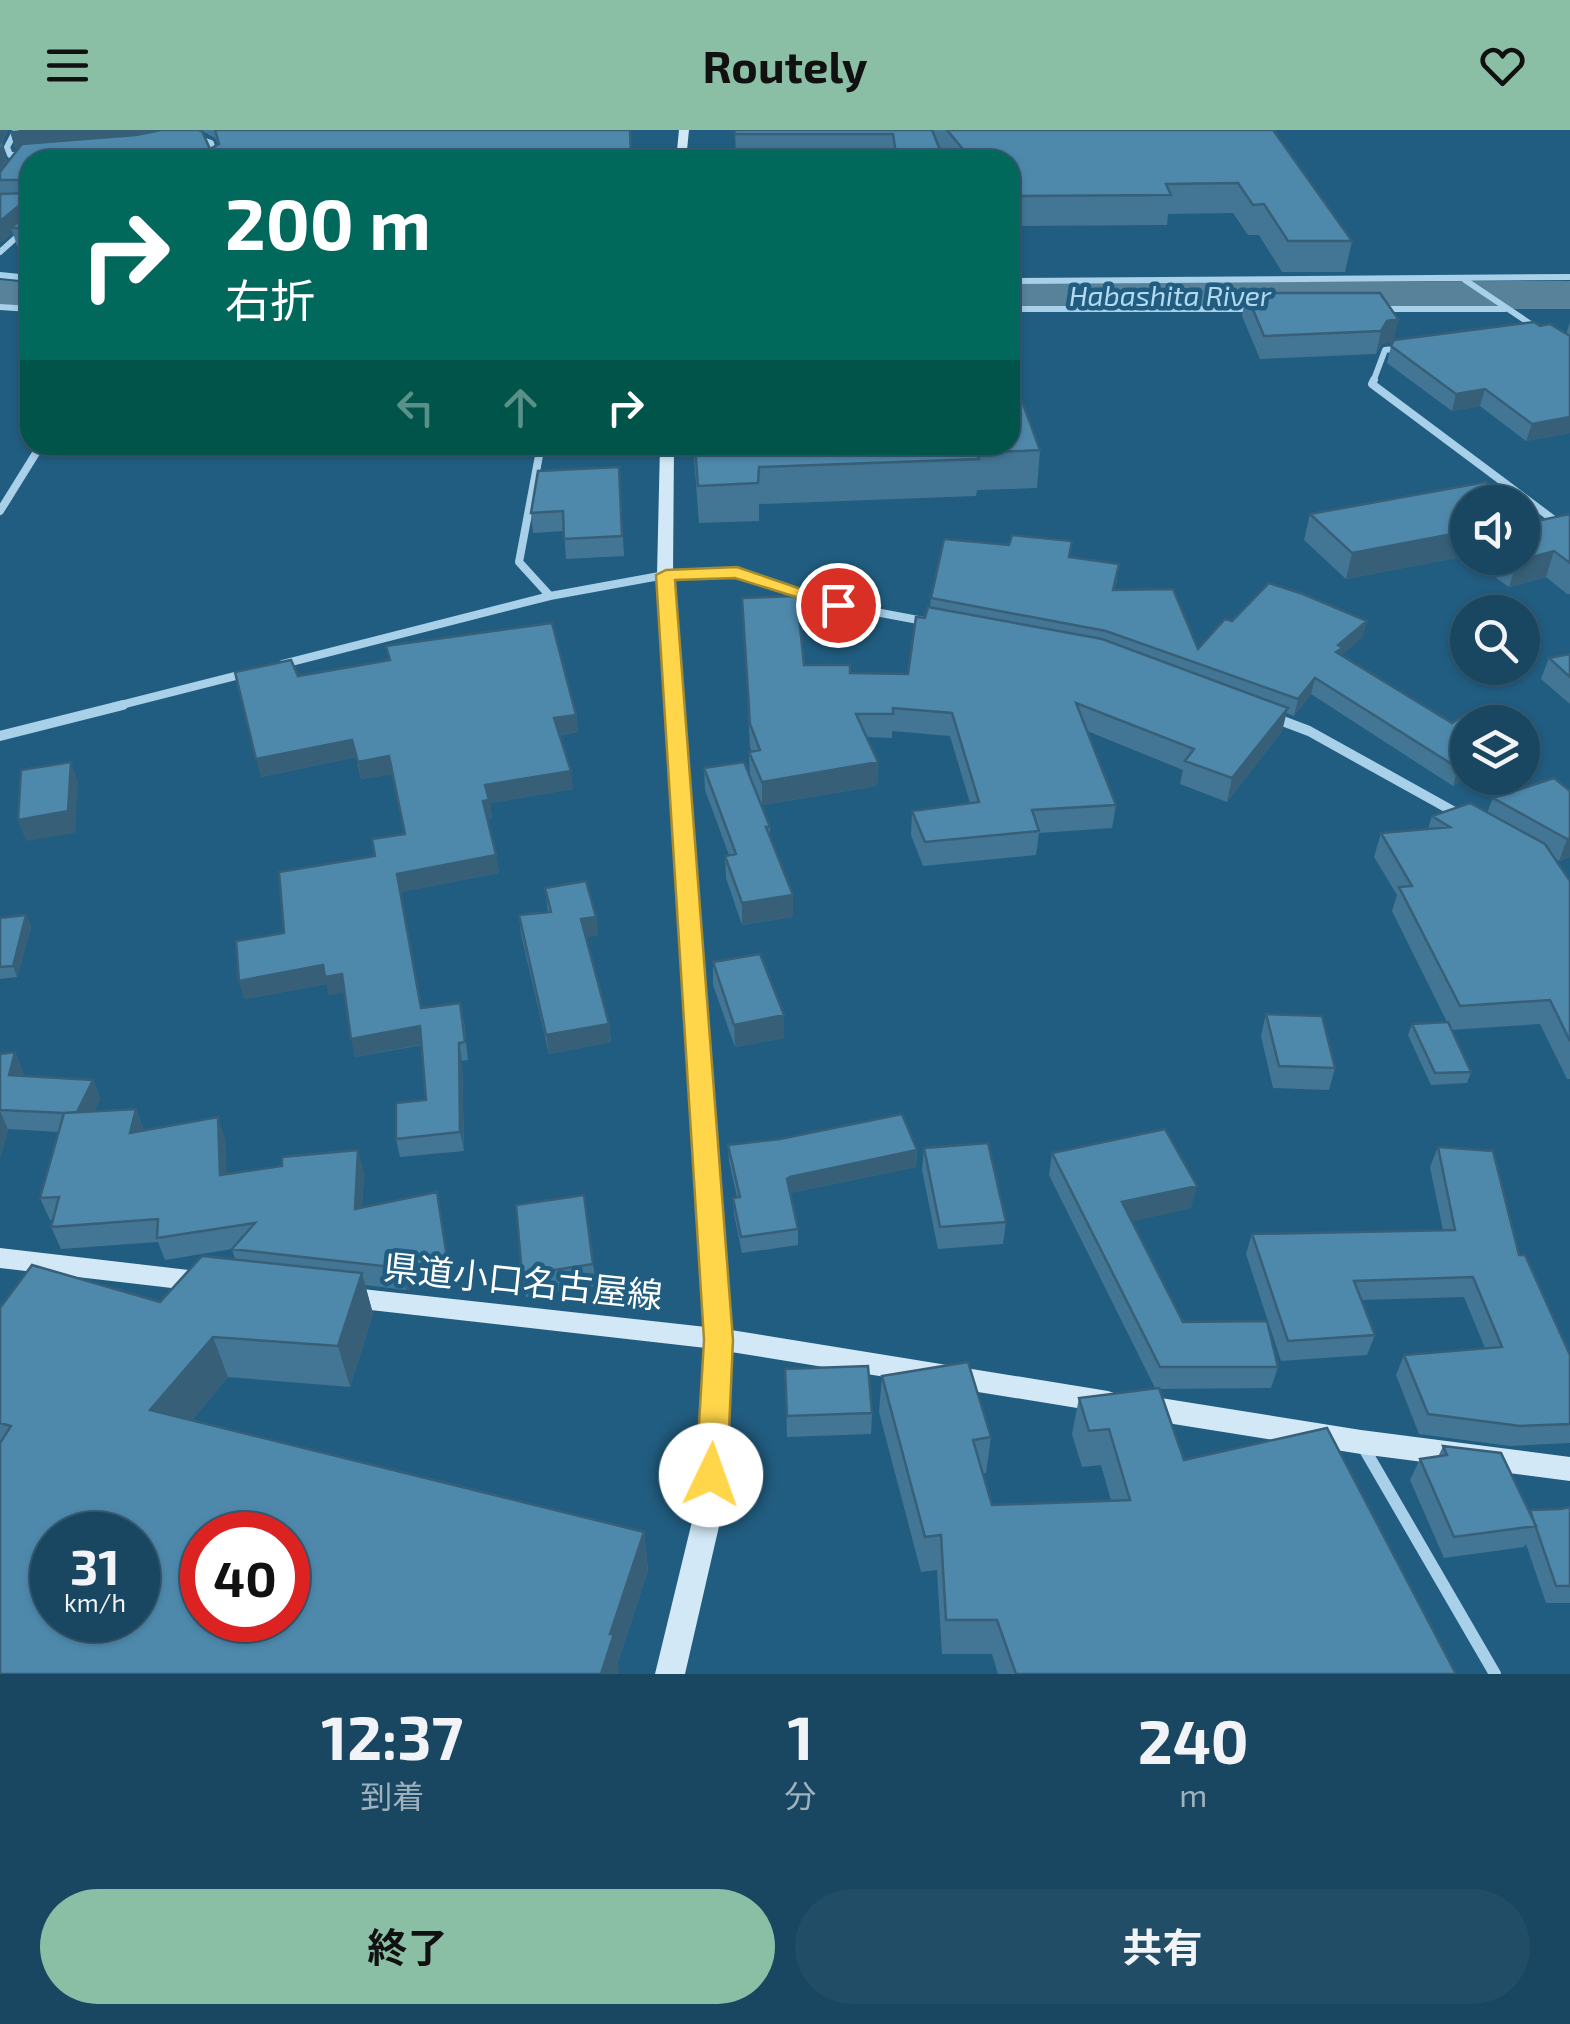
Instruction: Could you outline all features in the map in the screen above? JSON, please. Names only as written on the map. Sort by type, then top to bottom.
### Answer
[{"type":"street","points":[[16,130],[7,146],[10,156],[20,156]]},
{"type":"street","points":[[173,138],[189,132],[211,143],[213,150]]},
{"type":"street","points":[[14,168],[20,159]]},
{"type":"street","points":[[0,252],[20,234]]},
{"type":"street","points":[[1020,281],[1467,282],[1570,277]]},
{"type":"street","points":[[1467,282],[1540,330],[1520,332]]},
{"type":"street","points":[[1366,309],[1501,306]]},
{"type":"street","points":[[1020,309],[1267,309]]},
{"type":"street","points":[[1404,348],[1385,350],[1372,384],[1570,532]]},
{"type":"street","points":[[0,511],[35,455]]},
{"type":"street","points":[[540,455],[519,562],[550,596]]},
{"type":"street","points":[[667,455],[666,575],[719,1340],[710,1508],[670,1674]]},
{"type":"street","points":[[0,736],[550,596],[666,575],[737,572],[838,605],[932,622]]},
{"type":"street","points":[[1257,712],[1309,731],[1466,818]]},
{"type":"street","points":[[0,1258],[233,1285]]},
{"type":"street","name":"県道小口名古屋線","points":[[311,1294],[719,1340],[1361,1442],[1570,1469]]},
{"type":"street","points":[[1361,1442],[1495,1674]]},
{"type":"building","points":[[198,130],[210,149],[219,144],[215,130],[630,130],[631,150],[20,150],[20,180],[0,180],[0,172],[22,144]]},
{"type":"building","points":[[735,130],[932,130],[940,150],[895,150],[893,134],[735,134]]},
{"type":"building","points":[[947,130],[1273,130],[1352,241],[1288,241],[1264,204],[1253,205],[1238,183],[1166,184],[1171,195],[1020,196],[1020,150],[964,150]]},
{"type":"building","points":[[20,193],[20,205],[0,221],[0,194]]},
{"type":"building","points":[[1246,293],[1380,293],[1398,319],[1387,321],[1381,331],[1264,336]]},
{"type":"building","points":[[1534,322],[1540,326],[1550,324],[1570,336],[1570,417],[1532,424],[1485,389],[1456,394],[1391,346],[1394,340]]},
{"type":"building","points":[[1020,396],[1040,450],[1020,451]]},
{"type":"building","points":[[696,455],[978,455],[979,459],[759,467],[758,483],[698,486]]},
{"type":"building","points":[[619,467],[622,536],[564,539],[563,511],[531,513],[538,471]]},
{"type":"building","points":[[1450,489],[1450,534],[1352,553],[1310,514]]},
{"type":"building","points":[[1570,514],[1570,563],[1554,551],[1540,555],[1540,520]]},
{"type":"building","points":[[1012,535],[1072,541],[1069,557],[1119,564],[1113,590],[1173,589],[1198,649],[1225,619],[1232,621],[1269,583],[1367,621],[1338,645],[1343,648],[1336,652],[1450,722],[1450,763],[1315,678],[1298,699],[1106,631],[931,598],[944,539],[1009,545]]},
{"type":"building","points":[[797,596],[804,665],[850,665],[850,673],[908,674],[916,617],[925,618],[928,607],[1102,639],[1288,708],[1232,778],[1185,761],[1194,749],[1076,703],[1116,805],[1032,810],[1039,831],[925,842],[912,811],[979,802],[952,713],[893,708],[893,714],[856,714],[878,762],[762,782],[749,752],[760,750],[750,724],[742,598]]},
{"type":"building","points":[[552,623],[576,715],[554,718],[571,771],[485,785],[489,800],[483,801],[496,855],[397,874],[421,1008],[460,1003],[465,1042],[459,1043],[460,1132],[396,1139],[396,1103],[426,1100],[420,1026],[351,1039],[342,974],[325,977],[323,965],[239,981],[236,941],[284,933],[279,872],[375,856],[372,839],[405,834],[389,756],[358,762],[352,740],[256,759],[235,672],[291,660],[298,676],[390,660],[386,646]]},
{"type":"building","points":[[1570,654],[1570,677],[1549,658]]},
{"type":"building","points":[[71,762],[68,811],[18,820],[21,770]]},
{"type":"building","points":[[744,762],[793,895],[742,903],[725,856],[736,854],[704,768]]},
{"type":"building","points":[[1554,778],[1570,791],[1570,838],[1493,798],[1540,795],[1540,783]]},
{"type":"building","points":[[1470,803],[1545,844],[1570,881],[1570,1041],[1550,1000],[1460,1006],[1399,887],[1412,886],[1381,833],[1450,827],[1432,816]]},
{"type":"building","points":[[586,881],[596,917],[581,919],[609,1024],[546,1035],[519,915],[551,912],[545,888]]},
{"type":"building","points":[[26,915],[13,966],[0,967],[0,918]]},
{"type":"building","points":[[760,954],[784,1015],[734,1025],[713,962]]},
{"type":"building","points":[[1266,1014],[1322,1016],[1335,1068],[1279,1066]]},
{"type":"building","points":[[1448,1022],[1471,1072],[1435,1073],[1412,1024]]},
{"type":"building","points":[[15,1052],[9,1075],[93,1080],[77,1112],[0,1110],[0,1054]]},
{"type":"building","points":[[136,1109],[130,1133],[218,1117],[220,1175],[282,1166],[282,1157],[358,1150],[355,1209],[437,1192],[447,1258],[400,1268],[232,1249],[255,1223],[157,1238],[158,1219],[51,1227],[59,1197],[40,1198],[64,1113]]},
{"type":"building","points":[[902,1114],[917,1150],[790,1177],[787,1179],[798,1229],[741,1237],[733,1198],[740,1197],[728,1145],[780,1139]]},
{"type":"building","points":[[1165,1129],[1197,1186],[1122,1202],[1183,1322],[1267,1321],[1278,1367],[1160,1367],[1052,1153]]},
{"type":"building","points":[[988,1143],[1006,1222],[940,1227],[924,1148]]},
{"type":"building","points":[[1438,1147],[1493,1151],[1519,1255],[1525,1255],[1570,1355],[1570,1424],[1520,1426],[1428,1414],[1404,1355],[1502,1347],[1473,1277],[1354,1281],[1375,1335],[1288,1341],[1252,1234],[1455,1230]]},
{"type":"building","points":[[584,1195],[593,1264],[522,1275],[516,1205]]},
{"type":"building","points":[[202,1256],[362,1273],[338,1346],[213,1337],[150,1410],[644,1532],[601,1674],[0,1674],[0,1443],[11,1426],[0,1423],[0,1308],[32,1265],[160,1302]]},
{"type":"building","points":[[968,1362],[991,1437],[973,1440],[992,1505],[1130,1500],[1109,1429],[1089,1431],[1079,1398],[1159,1388],[1184,1460],[1327,1428],[1456,1674],[1016,1674],[997,1620],[946,1620],[941,1535],[925,1537],[882,1376]]},
{"type":"building","points":[[868,1366],[872,1413],[787,1416],[785,1369]]},
{"type":"building","points":[[1443,1446],[1501,1453],[1536,1526],[1454,1537],[1420,1459],[1447,1455]]},
{"type":"building","points":[[1570,1507],[1570,1586],[1556,1586],[1530,1510]]},
{"type":"waterway","name":"Habashita River","points":[[0,294],[20,296]]},
{"type":"waterway","name":"Habashita River","points":[[1020,296],[1570,295]]},
{"type":"route","points":[[711,1475],[719,1340],[666,575],[737,572],[838,605]]}]
